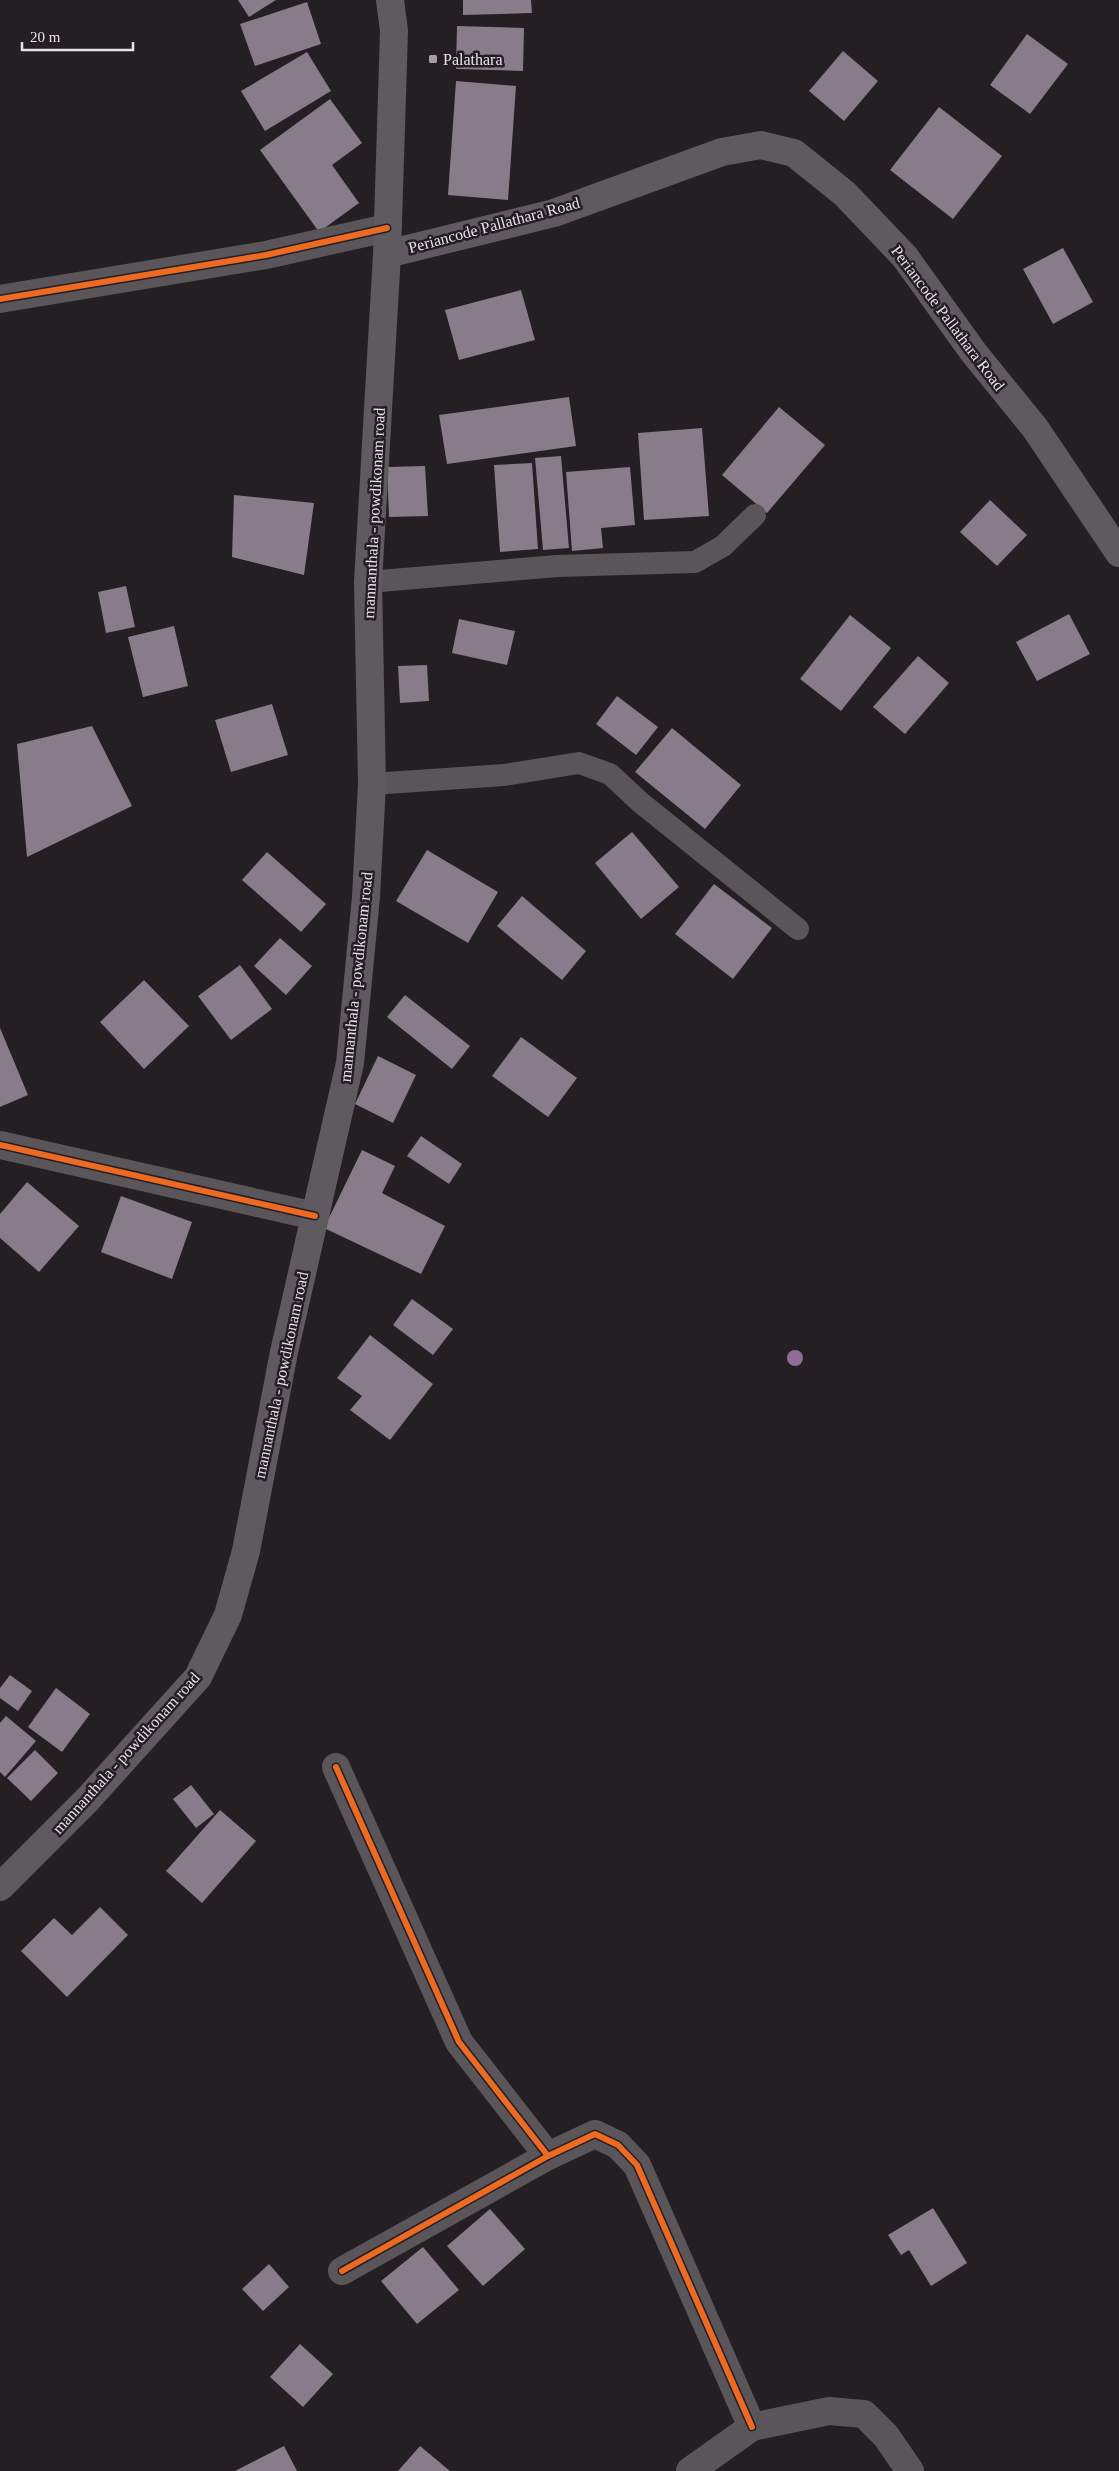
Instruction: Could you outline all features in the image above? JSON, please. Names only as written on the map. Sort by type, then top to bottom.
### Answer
[{"type":"main road","name":"mannanthala - powdikonam road","points":[[0,1887],[88,1799],[198,1677],[228,1615],[246,1551],[284,1352],[350,1064],[366,897],[372,784],[368,582],[387,241],[394,30],[390,0]]},
{"type":"main road","name":"Periancode Pallathara Road","points":[[387,241],[554,213],[722,152],[761,145],[794,153],[845,194],[905,257],[974,353],[1035,428],[1119,553]]},
{"type":"street","points":[[0,299],[266,254],[387,241]]},
{"type":"street","points":[[0,1145],[315,1216]]},
{"type":"street","points":[[336,1767],[459,2042],[548,2156]]},
{"type":"street","points":[[342,2271],[548,2156],[595,2134],[618,2145],[637,2165],[752,2427]]},
{"type":"street","points":[[690,2471],[752,2427],[829,2411],[864,2414],[886,2436],[910,2471]]},
{"type":"lane","points":[[368,582],[557,566],[696,562],[723,546],[755,515]]},
{"type":"lane","points":[[372,784],[504,775],[579,763],[610,774],[640,802],[798,929]]},
{"type":"building","points":[[238,0],[276,0],[249,17]]},
{"type":"building","points":[[463,0],[531,0],[532,13],[463,15]]},
{"type":"building","points":[[307,2],[321,44],[255,66],[240,24]]},
{"type":"building","points":[[457,26],[524,28],[523,71],[456,69]]},
{"type":"building","points":[[1027,34],[1068,64],[1030,114],[990,85]]},
{"type":"building","points":[[843,51],[878,81],[844,121],[809,91]]},
{"type":"building","points":[[307,52],[331,91],[265,131],[241,91]]},
{"type":"building","points":[[456,81],[516,86],[508,200],[448,195]]},
{"type":"building","points":[[330,99],[362,143],[332,165],[359,203],[319,232],[260,150]]},
{"type":"building","points":[[939,107],[1002,156],[953,219],[890,170]]},
{"type":"building","points":[[1063,248],[1093,302],[1053,324],[1023,269]]},
{"type":"building","points":[[521,290],[535,340],[459,360],[445,310]]},
{"type":"building","points":[[569,397],[576,446],[447,464],[439,415]]},
{"type":"building","points":[[779,407],[825,445],[767,513],[722,475]]},
{"type":"building","points":[[702,428],[709,516],[644,520],[638,433]]},
{"type":"building","points":[[561,456],[569,548],[543,550],[535,458]]},
{"type":"building","points":[[532,463],[538,549],[500,552],[494,465]]},
{"type":"building","points":[[425,466],[428,516],[389,517],[387,467]]},
{"type":"building","points":[[630,467],[635,525],[601,528],[603,548],[572,551],[566,472]]},
{"type":"building","points":[[234,495],[314,503],[304,575],[232,557]]},
{"type":"building","points":[[990,500],[1027,535],[997,566],[960,532]]},
{"type":"building","points":[[126,586],[135,627],[106,633],[98,592]]},
{"type":"building","points":[[1069,614],[1090,654],[1037,681],[1016,642]]},
{"type":"building","points":[[850,615],[891,648],[841,711],[800,679]]},
{"type":"building","points":[[459,619],[515,631],[507,665],[452,653]]},
{"type":"building","points":[[174,626],[188,686],[143,697],[128,637]]},
{"type":"building","points":[[918,656],[949,683],[905,734],[873,707]]},
{"type":"building","points":[[427,665],[429,701],[400,703],[398,666]]},
{"type":"building","points":[[617,696],[658,727],[636,755],[596,724]]},
{"type":"building","points":[[272,704],[288,755],[231,772],[215,720]]},
{"type":"building","points":[[92,726],[132,806],[27,857],[17,744]]},
{"type":"building","points":[[672,728],[741,785],[705,829],[635,772]]},
{"type":"building","points":[[632,832],[679,887],[641,919],[595,863]]},
{"type":"building","points":[[427,850],[498,892],[468,943],[396,901]]},
{"type":"building","points":[[267,852],[326,904],[301,932],[242,880]]},
{"type":"building","points":[[714,884],[772,928],[733,979],[675,934]]},
{"type":"building","points":[[522,896],[586,951],[562,980],[497,926]]},
{"type":"building","points":[[280,938],[312,966],[286,995],[254,966]]},
{"type":"building","points":[[240,965],[272,1009],[231,1040],[198,996]]},
{"type":"building","points":[[144,980],[189,1026],[144,1069],[100,1022]]},
{"type":"building","points":[[405,995],[470,1046],[452,1069],[387,1017]]},
{"type":"building","points":[[0,1028],[28,1095],[0,1107]]},
{"type":"building","points":[[521,1037],[577,1078],[548,1117],[492,1076]]},
{"type":"building","points":[[378,1056],[416,1075],[393,1123],[355,1104]]},
{"type":"building","points":[[421,1136],[462,1164],[449,1184],[407,1156]]},
{"type":"building","points":[[362,1150],[395,1166],[382,1193],[445,1226],[421,1274],[324,1228]]},
{"type":"building","points":[[27,1182],[79,1226],[39,1272],[0,1238],[0,1214]]},
{"type":"building","points":[[121,1196],[192,1222],[172,1279],[101,1252]]},
{"type":"building","points":[[412,1299],[453,1329],[433,1355],[393,1325]]},
{"type":"building","points":[[370,1335],[433,1384],[390,1440],[350,1410],[362,1396],[337,1378]]},
{"type":"building","points":[[10,1675],[32,1691],[18,1711],[0,1698],[0,1688]]},
{"type":"building","points":[[56,1688],[90,1714],[62,1752],[28,1727]]},
{"type":"building","points":[[6,1716],[36,1741],[5,1777],[0,1772],[0,1723]]},
{"type":"building","points":[[35,1750],[58,1773],[31,1801],[7,1778]]},
{"type":"building","points":[[191,1785],[214,1814],[196,1828],[173,1799]]},
{"type":"building","points":[[220,1810],[256,1841],[202,1903],[166,1871]]},
{"type":"building","points":[[100,1907],[128,1935],[67,1997],[21,1951],[54,1918],[72,1935]]},
{"type":"building","points":[[933,2208],[967,2263],[931,2286],[909,2250],[901,2255],[888,2235]]},
{"type":"building","points":[[490,2209],[525,2249],[483,2286],[447,2246]]},
{"type":"building","points":[[423,2247],[459,2290],[417,2324],[381,2281]]},
{"type":"building","points":[[269,2264],[289,2287],[263,2311],[242,2289]]},
{"type":"building","points":[[300,2344],[333,2374],[303,2407],[270,2377]]},
{"type":"building","points":[[284,2446],[297,2471],[235,2471]]},
{"type":"building","points":[[420,2446],[450,2471],[398,2471]]},
{"type":"cycle path","points":[[0,299],[266,255],[387,228]]},
{"type":"cycle path","points":[[0,1145],[315,1216]]},
{"type":"cycle path","points":[[336,1767],[459,2042],[548,2156]]},
{"type":"cycle path","points":[[342,2271],[548,2156],[595,2134],[618,2145],[637,2165],[752,2427]]},
{"type":"place","name":"Palathara","points":[[433,59]]}]
